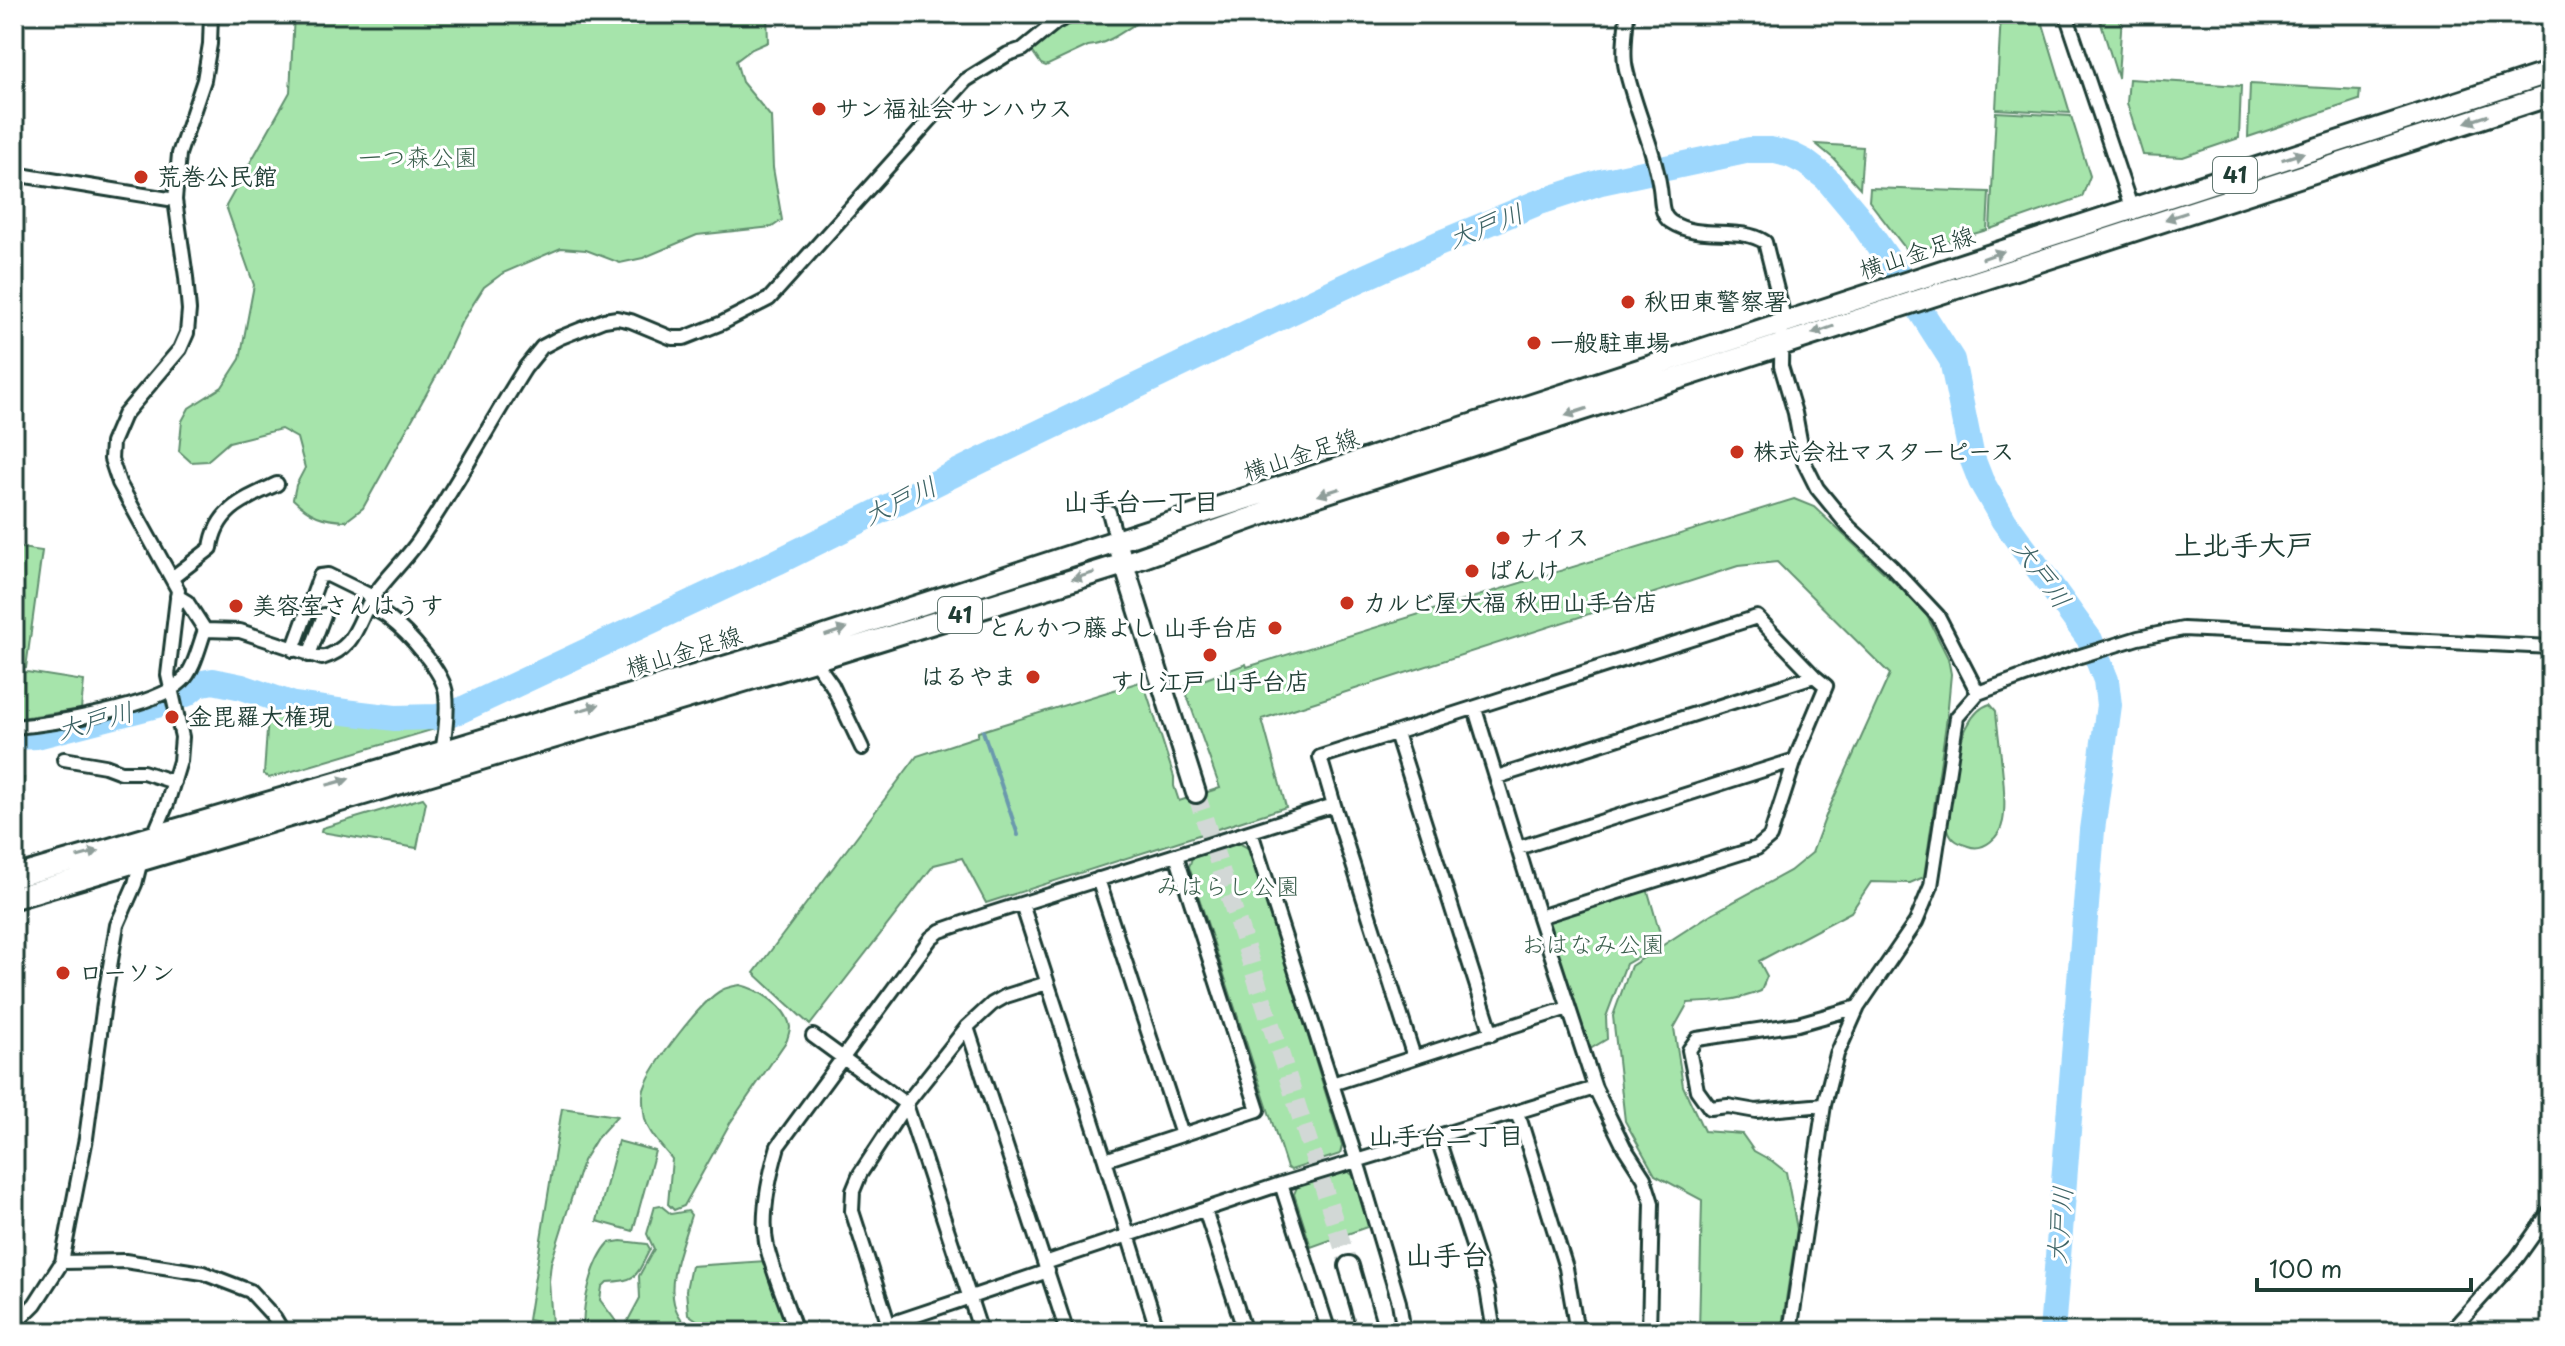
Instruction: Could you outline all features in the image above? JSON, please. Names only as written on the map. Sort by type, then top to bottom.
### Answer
[{"type":"main road","name":"横山金足線","points":[[14,877],[154,836],[814,660],[1124,564],[1781,335],[2135,218],[2551,72]]},
{"type":"main road","name":"横山金足線","points":[[2135,218],[2551,95]]},
{"type":"main road","name":"横山金足線","points":[[14,898],[1117,542],[1781,335]]},
{"type":"street","points":[[14,1325],[35,1304],[62,1262],[86,1138],[117,925],[135,884],[141,859],[154,836],[180,761],[182,737],[168,675],[178,590],[128,501],[111,459],[112,443],[124,415],[180,349],[187,333],[189,310],[175,200],[179,154],[204,80],[211,14]]},
{"type":"street","points":[[205,630],[240,631],[309,655],[322,658],[332,655],[346,644],[361,625],[370,601],[417,544],[525,368],[542,347],[580,328],[617,318],[672,338],[684,338],[769,299],[966,80],[1008,54],[1023,49],[1056,22],[1073,14]]},
{"type":"street","points":[[1627,14],[1625,67],[1660,185],[1667,220],[1690,232],[1756,236],[1765,242],[1782,310],[1781,366],[1795,413],[1804,462],[1817,488],[1849,527],[1938,616],[1978,693]]},
{"type":"street","points":[[2066,14],[2135,218]]},
{"type":"street","points":[[14,174],[175,200]]},
{"type":"street","points":[[172,578],[211,548],[213,530],[220,520],[245,499],[277,484]]},
{"type":"street","points":[[1109,512],[1196,793]]},
{"type":"street","points":[[293,650],[320,576],[328,575],[370,601],[404,632],[437,671],[446,691],[445,733],[440,762]]},
{"type":"street","points":[[177,596],[187,602],[205,630]]},
{"type":"street","points":[[309,655],[324,615]]},
{"type":"street","points":[[1414,1057],[1320,757],[1757,617],[1826,686],[1795,760],[1770,837],[1757,848],[1539,917]]},
{"type":"street","points":[[1790,1332],[1824,1105],[1837,1054],[1858,1007],[1916,922],[1931,886],[1957,717],[1978,693],[2077,657],[2138,638],[2183,629],[2551,647]]},
{"type":"street","points":[[14,727],[62,722],[172,690],[185,679],[205,630]]},
{"type":"street","points":[[814,660],[832,685],[862,748]]},
{"type":"street","points":[[1497,777],[1814,676]]},
{"type":"street","points":[[1475,709],[1595,1088],[1624,1147],[1644,1178],[1652,1203],[1649,1332]]},
{"type":"street","points":[[1396,733],[1492,1034]]},
{"type":"street","points":[[64,759],[121,772],[143,772],[174,782]]},
{"type":"street","points":[[1518,848],[1795,760]]},
{"type":"street","points":[[796,1332],[767,1246],[765,1220],[771,1170],[778,1146],[931,938],[940,931],[1334,805]]},
{"type":"street","points":[[1251,832],[1357,1161],[1399,1302],[1404,1332]]},
{"type":"street","points":[[1105,1160],[1258,1110],[1176,855]]},
{"type":"street","points":[[1098,879],[1182,1135]]},
{"type":"street","points":[[1022,904],[1158,1332]]},
{"type":"street","points":[[1047,983],[1006,996],[992,1004],[967,1027],[906,1104],[860,1174],[853,1191],[852,1211],[889,1328],[1127,1235],[1281,1184],[1595,1088]]},
{"type":"street","points":[[1824,1105],[1756,1111],[1728,1106],[1710,1108],[1697,1090],[1689,1050],[1697,1039],[1798,1024],[1858,1007]]},
{"type":"street","points":[[1332,1084],[1568,1008]]},
{"type":"street","points":[[967,1027],[1067,1332]]},
{"type":"street","points":[[813,1036],[906,1104],[981,1332]]},
{"type":"street","points":[[1516,1112],[1566,1268],[1577,1332]]},
{"type":"street","points":[[1437,1136],[1487,1289],[1494,1332]]},
{"type":"street","points":[[1281,1184],[1329,1332]]},
{"type":"street","points":[[1205,1210],[1245,1332]]},
{"type":"street","points":[[2450,1332],[2517,1258],[2551,1210]]},
{"type":"street","points":[[62,1262],[125,1261],[203,1273],[250,1291],[283,1332]]},
{"type":"street","points":[[1349,1266],[1368,1332]]},
{"type":"green space","name":"一つ森公園","points":[[294,14],[767,14],[768,42],[736,61],[742,82],[771,117],[773,168],[782,220],[772,227],[697,235],[643,258],[620,263],[586,250],[561,248],[503,273],[484,287],[461,323],[439,371],[363,508],[346,521],[317,516],[293,499],[305,468],[297,438],[281,429],[229,442],[207,461],[191,462],[179,451],[182,421],[189,408],[222,387],[240,359],[254,285],[226,206],[290,92]]},
{"type":"green space","points":[[936,14],[1045,14],[1004,23]]},
{"type":"green space","points":[[1084,14],[1152,14],[1105,42],[1088,46],[1046,66],[1041,64],[1032,51],[1033,47]]},
{"type":"green space","points":[[2001,14],[2040,14],[2070,113],[1996,109]]},
{"type":"green space","points":[[2098,14],[2122,14],[2118,78]]},
{"type":"green space","points":[[2129,79],[2241,86],[2239,138],[2183,157],[2143,155],[2127,103]]},
{"type":"green space","points":[[2250,84],[2360,90],[2359,100],[2248,137]]},
{"type":"green space","points":[[1996,112],[2071,116],[2090,176],[2082,197],[1990,229]]},
{"type":"green space","points":[[1816,144],[1863,147],[1860,188],[1834,159]]},
{"type":"green space","points":[[1870,188],[1989,192],[1987,230],[1909,253],[1869,201]]},
{"type":"green space","points":[[1794,499],[1814,507],[1924,610],[1948,658],[1951,674],[1924,877],[1910,883],[1871,882],[1851,912],[1759,961],[1767,976],[1761,991],[1734,999],[1688,1003],[1674,1028],[1683,1086],[1704,1131],[1742,1134],[1754,1151],[1786,1172],[1797,1229],[1781,1332],[1699,1332],[1702,1200],[1655,1175],[1625,1121],[1613,1016],[1631,966],[1711,914],[1790,871],[1812,853],[1890,674],[1777,562],[1738,566],[1262,719],[1286,807],[986,903],[962,858],[934,865],[810,1025],[754,973],[917,756],[978,736],[978,732],[1143,681],[1179,801],[1220,788],[1184,687],[1246,664],[1247,667]]},
{"type":"green space","points":[[14,547],[42,551],[26,668],[14,666]]},
{"type":"green space","points":[[14,670],[84,681],[81,709],[14,719]]},
{"type":"green space","points":[[1990,704],[1996,711],[2004,783],[2003,821],[1995,838],[1985,845],[1974,847],[1952,838],[1949,832],[1949,795],[1964,734],[1975,715]]},
{"type":"green space","points":[[273,710],[409,726],[433,725],[435,729],[269,778],[264,774],[268,716]]},
{"type":"green space","points":[[14,778],[24,778],[17,831],[14,834]]},
{"type":"green space","points":[[423,798],[426,802],[417,848],[321,832],[322,828]]},
{"type":"green space","name":"みはらし公園","points":[[1237,842],[1250,849],[1342,1146],[1340,1154],[1291,1170],[1287,1168],[1189,867],[1192,858]]},
{"type":"green space","name":"おはなみ公園","points":[[1647,888],[1661,937],[1657,946],[1626,964],[1606,1017],[1607,1039],[1590,1049],[1548,922]]},
{"type":"green space","points":[[740,985],[755,990],[778,1006],[788,1019],[787,1040],[730,1123],[684,1206],[674,1210],[668,1204],[672,1159],[647,1125],[644,1090],[667,1049],[691,1019],[713,996],[728,987]]},
{"type":"green space","points":[[562,1108],[617,1116],[597,1138],[583,1161],[551,1263],[552,1324],[528,1320]]},
{"type":"green space","points":[[618,1141],[655,1151],[633,1231],[597,1221]]},
{"type":"green space","points":[[1347,1171],[1354,1176],[1370,1226],[1311,1247],[1294,1194],[1297,1187]]},
{"type":"green space","points":[[660,1205],[671,1214],[688,1211],[691,1215],[676,1262],[673,1294],[683,1321],[696,1332],[640,1332],[626,1324],[640,1298],[639,1276],[654,1249],[647,1234],[655,1206]]},
{"type":"green space","points":[[609,1243],[647,1244],[650,1249],[635,1275],[625,1280],[607,1282],[602,1287],[600,1300],[624,1332],[584,1332],[586,1298],[593,1273]]},
{"type":"green space","points":[[766,1261],[789,1332],[714,1332],[688,1314],[686,1290],[691,1266]]},
{"type":"waterway","name":"大戸川","points":[[14,737],[37,736],[161,704],[186,694],[198,684],[213,681],[242,687],[294,705],[345,712],[395,718],[437,717],[459,711],[777,562],[980,461],[1438,244],[1537,203],[1601,182],[1750,150],[1771,150],[1791,155],[1826,178],[1857,215],[1952,360],[1972,458],[1981,481],[2004,521],[2090,640],[2106,680],[2109,705],[2092,830],[2052,1332]]},
{"type":"waterway","points":[[983,731],[1018,835]]},
{"type":"tunnel","points":[[1196,793],[1349,1266]]},
{"type":"place","name":"サン福祉会サンハウス","points":[[819,109]]},
{"type":"place","name":"荒巻公民館","points":[[141,177]]},
{"type":"place","name":"秋田東警察署","points":[[1628,302]]},
{"type":"place","name":"一般駐車場","points":[[1534,343]]},
{"type":"place","name":"株式会社マスターピース","points":[[1737,452]]},
{"type":"place","name":"ナイス","points":[[1503,538]]},
{"type":"place","name":"ぱんけ","points":[[1472,571]]},
{"type":"place","name":"カルビ屋大福 秋田山手台店","points":[[1347,603]]},
{"type":"place","name":"美容室さんはうす","points":[[236,606]]},
{"type":"place","name":"とんかつ藤よし 山手台店","points":[[1275,628]]},
{"type":"place","name":"すし江戸 山手台店","points":[[1210,655]]},
{"type":"place","name":"はるやま","points":[[1033,677]]},
{"type":"place","name":"金毘羅大権現","points":[[172,717]]},
{"type":"place","name":"ローソン","points":[[63,973]]},
{"type":"district","name":"山手台一丁目","points":[[1141,502]]},
{"type":"district","name":"上北手大戸","points":[[2244,545]]},
{"type":"district","name":"山手台二丁目","points":[[1446,1136]]},
{"type":"district","name":"山手台","points":[[1447,1255]]}]
